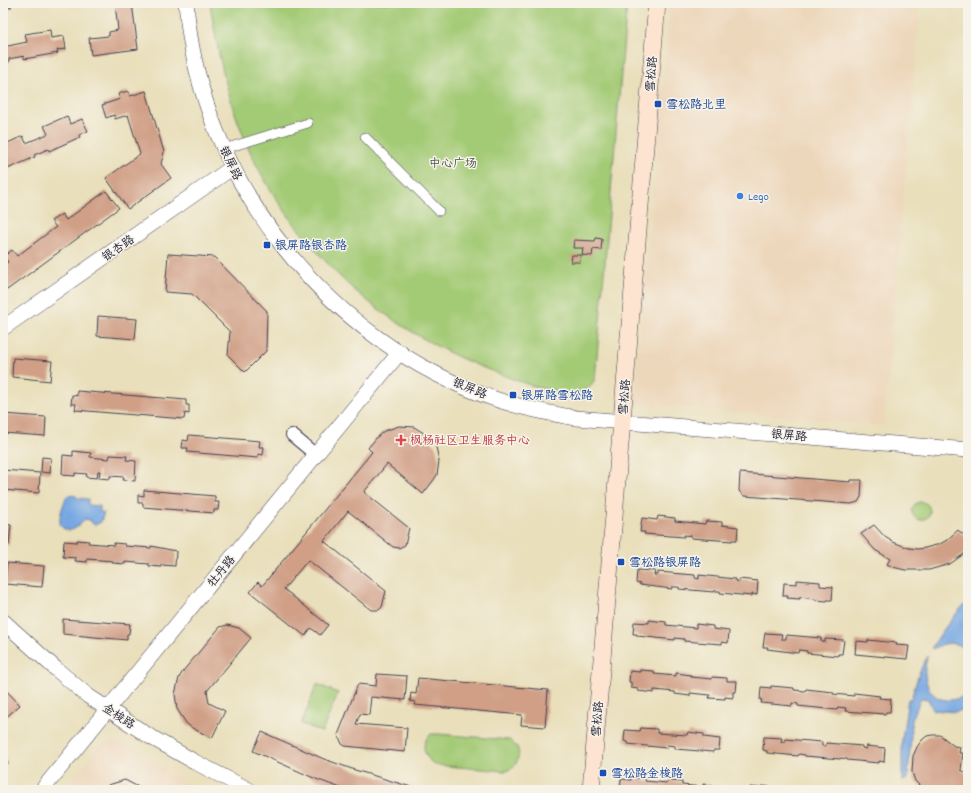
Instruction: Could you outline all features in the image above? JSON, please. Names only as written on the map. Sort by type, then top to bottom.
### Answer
[{"type":"main road","name":"雪松路","points":[[591,790],[646,3]]},
{"type":"main road","name":"雪松路","points":[[579,790],[657,3]]},
{"type":"street","name":"银屏路","points":[[186,3],[191,42],[204,99],[233,168],[273,233],[308,276],[350,317],[400,352],[430,370],[472,390],[494,398],[532,409],[576,418],[968,450]]},
{"type":"street","points":[[224,149],[308,123]]},
{"type":"street","points":[[365,137],[438,212]]},
{"type":"street","name":"银杏路","points":[[3,328],[233,168]]},
{"type":"street","name":"牡丹路","points":[[42,790],[400,352]]},
{"type":"street","points":[[292,435],[316,455]]},
{"type":"street","name":"金梭路","points":[[3,621],[88,696],[149,736],[249,790]]},
{"type":"shaded area","points":[[670,3],[898,3],[920,5],[884,426],[634,403]]},
{"type":"shaded area","points":[[108,742],[125,742],[200,790],[65,790],[98,746]]},
{"type":"green space","name":"中心广场","points":[[210,3],[627,3],[595,379],[587,391],[567,393],[529,385],[457,356],[438,347],[401,325],[366,300],[337,273],[299,230],[283,208],[268,186],[249,150],[227,88]]},
{"type":"green space","points":[[917,502],[925,502],[930,507],[928,518],[925,520],[917,520],[912,515],[912,507]]},
{"type":"green space","points":[[317,684],[338,693],[322,732],[301,724]]},
{"type":"green space","points":[[431,734],[510,740],[517,747],[519,754],[517,762],[512,768],[505,771],[435,765],[428,758],[424,750],[425,742]]},
{"type":"water","points":[[69,495],[88,499],[88,505],[100,506],[100,512],[104,513],[101,522],[95,525],[90,520],[85,519],[78,527],[72,530],[66,530],[63,528],[60,524],[60,516],[66,497]]},
{"type":"water","points":[[968,601],[968,652],[964,648],[952,643],[938,646],[933,649],[932,647],[944,629]]},
{"type":"water","points":[[927,656],[925,673],[927,684],[929,689],[936,697],[953,700],[968,693],[968,734],[965,709],[956,712],[933,710],[928,699],[921,698],[912,720],[908,779],[902,781],[902,739],[908,699],[911,699],[919,673]]},
{"type":"building","points":[[3,3],[11,3],[11,8],[3,7]]},
{"type":"building","points":[[115,3],[132,3],[138,49],[91,55],[89,38],[109,36],[109,32],[118,30]]},
{"type":"building","points":[[50,30],[51,38],[64,36],[66,49],[57,50],[58,53],[24,59],[24,56],[9,59],[9,62],[3,63],[3,47],[27,42],[25,34]]},
{"type":"building","points":[[128,91],[130,96],[146,91],[164,152],[161,164],[171,178],[128,209],[106,178],[140,154],[128,115],[115,119],[114,115],[106,118],[102,105],[120,99],[118,94]]},
{"type":"building","points":[[67,116],[70,124],[82,119],[88,131],[79,135],[80,137],[49,151],[48,149],[34,155],[35,157],[5,170],[3,168],[3,145],[23,136],[26,143],[48,134],[44,126]]},
{"type":"building","points":[[106,191],[119,208],[7,290],[3,285],[3,266],[8,262],[4,256],[12,250],[17,256],[56,227],[51,221],[62,214],[66,220]]},
{"type":"building","points":[[596,238],[602,239],[601,250],[593,249],[592,256],[582,255],[583,248],[573,248],[574,240],[595,241]]},
{"type":"building","points":[[168,254],[214,257],[267,311],[266,351],[245,372],[228,355],[230,332],[192,294],[165,292]]},
{"type":"building","points":[[572,255],[581,255],[580,262],[571,262]]},
{"type":"building","points":[[98,316],[137,319],[135,339],[97,336]]},
{"type":"building","points":[[13,358],[52,361],[50,381],[12,377]]},
{"type":"building","points":[[77,391],[186,400],[186,405],[189,405],[189,414],[185,413],[184,419],[75,410],[76,404],[71,404],[72,395],[77,396]]},
{"type":"building","points":[[3,414],[46,417],[45,436],[3,433]]},
{"type":"building","points":[[399,426],[414,427],[427,435],[436,447],[439,461],[437,475],[423,494],[387,464],[364,492],[409,528],[405,545],[399,548],[393,547],[348,511],[324,541],[386,591],[382,607],[379,610],[371,610],[308,560],[284,589],[328,625],[320,635],[311,628],[305,636],[250,592],[258,582],[262,586],[372,452],[368,448],[378,436],[384,431]]},
{"type":"building","points":[[189,435],[260,441],[259,447],[264,447],[263,455],[258,454],[258,458],[187,452],[188,448],[182,448],[183,440],[188,441]]},
{"type":"building","points":[[73,451],[91,453],[90,457],[109,459],[110,455],[127,456],[126,460],[136,461],[135,481],[123,480],[124,477],[110,476],[110,479],[99,478],[100,471],[98,471],[97,478],[86,477],[87,474],[75,473],[75,476],[62,475],[63,455],[73,456]]},
{"type":"building","points":[[42,457],[51,458],[50,473],[41,472]]},
{"type":"building","points":[[3,470],[40,473],[39,493],[3,490]]},
{"type":"building","points":[[740,473],[850,482],[850,480],[862,480],[861,497],[858,502],[851,504],[744,496],[739,491]]},
{"type":"building","points":[[144,490],[215,496],[215,502],[219,502],[218,510],[214,510],[214,513],[143,507],[143,503],[138,503],[138,495],[144,496]]},
{"type":"building","points":[[658,516],[675,518],[675,521],[705,524],[706,521],[722,522],[722,525],[738,527],[737,540],[732,541],[691,538],[691,536],[684,535],[684,537],[644,534],[645,532],[640,532],[642,518],[657,520]]},
{"type":"building","points":[[3,524],[11,525],[9,545],[3,545]]},
{"type":"building","points":[[874,525],[885,537],[893,542],[909,548],[918,549],[940,544],[958,530],[968,539],[968,551],[950,564],[929,570],[905,570],[893,567],[887,564],[890,559],[875,550],[861,534]]},
{"type":"building","points":[[77,540],[89,541],[88,543],[114,545],[114,543],[125,544],[125,546],[151,548],[151,546],[176,551],[175,566],[161,565],[161,567],[149,566],[149,564],[125,562],[125,564],[113,563],[113,561],[87,559],[87,562],[75,561],[76,558],[63,557],[64,541],[77,542]]},
{"type":"building","points":[[7,563],[44,566],[42,587],[5,584]]},
{"type":"building","points":[[637,570],[655,571],[654,575],[658,575],[658,572],[695,575],[695,578],[699,579],[699,575],[735,579],[735,581],[739,582],[739,579],[758,581],[757,595],[752,594],[752,596],[720,593],[720,591],[714,592],[679,589],[679,587],[672,587],[672,589],[640,585],[636,583]]},
{"type":"building","points":[[797,580],[820,582],[820,586],[833,587],[832,600],[815,600],[800,597],[800,599],[787,598],[788,596],[783,596],[784,583],[797,584]]},
{"type":"building","points":[[63,619],[130,624],[129,634],[127,634],[127,640],[63,634]]},
{"type":"building","points":[[649,620],[666,622],[666,625],[696,628],[696,624],[713,626],[713,629],[729,631],[728,643],[722,642],[722,644],[684,641],[684,639],[675,638],[675,640],[637,636],[637,634],[633,634],[634,622],[649,623]]},
{"type":"building","points":[[227,625],[239,628],[251,638],[207,691],[209,703],[225,711],[212,738],[192,728],[186,723],[177,709],[175,694],[179,678],[183,671],[220,627]]},
{"type":"building","points":[[765,633],[782,634],[781,639],[786,639],[786,635],[821,638],[821,641],[825,642],[825,639],[844,640],[842,654],[838,654],[838,656],[807,653],[807,651],[799,650],[798,653],[767,649],[768,647],[763,647]]},
{"type":"building","points":[[868,640],[897,643],[896,645],[909,646],[907,659],[855,654],[856,641],[868,642]]},
{"type":"building","points":[[640,670],[654,671],[654,674],[676,676],[676,673],[691,675],[691,677],[712,679],[712,677],[727,678],[727,681],[737,681],[736,692],[733,692],[733,698],[725,697],[725,699],[709,698],[710,695],[690,693],[690,696],[675,694],[675,692],[654,690],[654,693],[638,691],[638,689],[631,688],[631,682],[629,682],[630,671],[640,672]]},
{"type":"building","points":[[377,674],[407,676],[405,700],[371,697],[369,715],[360,714],[356,724],[407,728],[405,752],[345,746],[342,744],[338,735],[358,684],[376,686]]},
{"type":"building","points":[[418,678],[548,690],[545,727],[521,725],[522,715],[415,705],[416,702],[410,701],[411,693],[416,694]]},
{"type":"building","points":[[771,686],[794,688],[794,690],[805,691],[806,689],[833,692],[833,694],[854,696],[854,693],[880,696],[879,698],[891,699],[890,712],[886,712],[885,714],[845,711],[846,708],[838,707],[837,710],[798,706],[798,704],[792,703],[792,706],[761,703],[761,687],[771,688]]},
{"type":"building","points":[[3,687],[20,705],[3,720]]},
{"type":"building","points":[[641,728],[657,729],[657,733],[687,735],[688,732],[704,734],[704,737],[720,739],[719,750],[714,750],[713,752],[675,749],[675,746],[667,745],[666,748],[628,744],[628,742],[624,741],[625,730],[640,731]]},
{"type":"building","points":[[262,732],[324,759],[421,790],[346,790],[316,779],[253,751]]},
{"type":"building","points":[[940,735],[954,746],[960,747],[959,753],[963,753],[961,770],[968,774],[968,790],[924,790],[915,781],[912,772],[913,756],[922,740],[927,736]]},
{"type":"building","points":[[764,737],[782,738],[781,742],[785,742],[785,739],[822,742],[822,746],[826,746],[826,743],[862,746],[862,748],[866,749],[866,746],[885,748],[884,762],[879,761],[879,763],[847,760],[841,758],[805,756],[799,754],[798,756],[767,753],[767,751],[763,750]]},
{"type":"building","points":[[3,757],[8,763],[3,767]]},
{"type":"building","points":[[631,777],[646,779],[645,781],[667,783],[668,781],[682,782],[682,785],[703,787],[703,784],[718,786],[718,788],[725,790],[620,789],[621,779],[631,780]]},
{"type":"building","points":[[125,780],[144,790],[105,790],[108,785]]},
{"type":"building","points":[[761,786],[776,787],[776,790],[750,790],[750,787],[761,788]]},
{"type":"place","name":"雪松路北里","points":[[658,104]]},
{"type":"place","name":"Lego","points":[[740,196]]},
{"type":"place","name":"银屏路银杏路","points":[[267,245]]},
{"type":"place","name":"银屏路雪松路","points":[[513,395]]},
{"type":"place","name":"枫杨社区卫生服务中心","points":[[401,440]]},
{"type":"place","name":"雪松路银屏路","points":[[621,562]]},
{"type":"place","name":"雪松路金梭路","points":[[603,773]]}]
